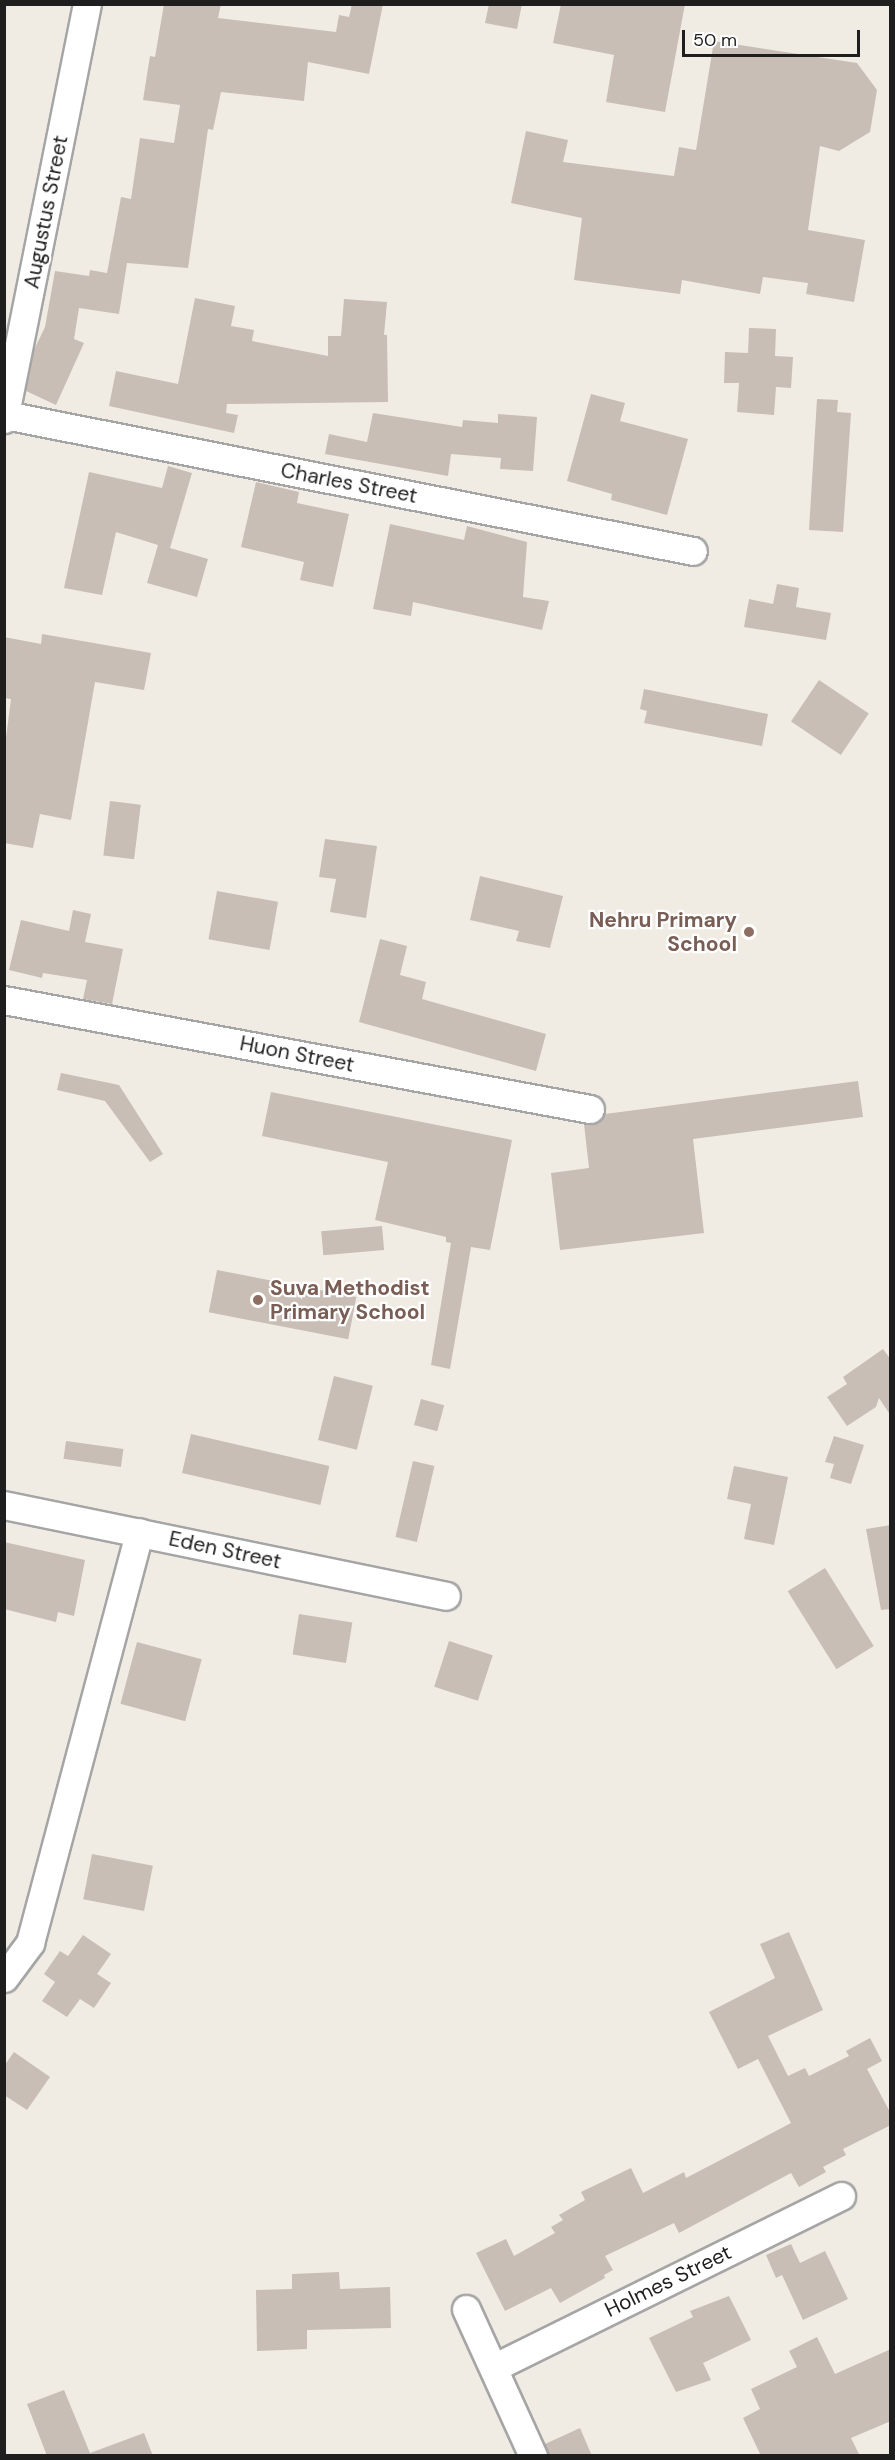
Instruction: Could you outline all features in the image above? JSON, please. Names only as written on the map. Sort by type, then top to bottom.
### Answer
[{"type":"street","name":"Augustus Street","points":[[5,417],[13,334],[87,4]]},
{"type":"street","name":"Charles Street","points":[[5,417],[693,551]]},
{"type":"street","name":"Huon Street","points":[[4,1000],[590,1109]]},
{"type":"street","name":"Eden Street","points":[[4,1505],[446,1596]]},
{"type":"street","points":[[4,1978],[30,1943],[138,1532]]},
{"type":"street","name":"Holmes Street","points":[[495,2367],[842,2196]]},
{"type":"street","points":[[466,2309],[495,2367],[533,2456]]},
{"type":"building","points":[[164,4],[221,4],[218,18],[336,32],[339,15],[349,17],[352,4],[383,4],[369,74],[308,62],[304,101],[221,92],[213,130],[208,129],[188,268],[127,263],[119,314],[79,308],[74,339],[84,343],[56,405],[26,391],[33,352],[45,327],[55,271],[89,276],[90,270],[107,273],[121,197],[131,199],[140,138],[174,143],[180,105],[143,100],[150,56],[155,57]]},
{"type":"building","points":[[489,4],[522,4],[517,29],[485,23]]},
{"type":"building","points":[[561,4],[685,4],[665,112],[606,102],[614,55],[553,43]]},
{"type":"building","points":[[714,41],[857,63],[877,90],[870,132],[839,151],[820,146],[808,230],[865,240],[854,302],[806,294],[808,283],[763,277],[760,294],[682,280],[680,294],[574,280],[582,218],[511,203],[526,131],[568,140],[563,162],[674,176],[679,147],[696,150]]},
{"type":"building","points":[[195,298],[235,306],[231,326],[254,330],[252,341],[328,356],[328,336],[341,336],[344,299],[387,302],[384,335],[387,335],[388,402],[227,404],[226,413],[238,415],[234,433],[109,406],[116,371],[178,384]]},
{"type":"building","points":[[749,328],[776,329],[775,356],[793,357],[791,388],[776,387],[774,415],[737,412],[739,383],[724,383],[725,352],[748,353]]},
{"type":"building","points":[[591,394],[625,403],[620,421],[688,439],[667,515],[611,500],[612,494],[567,481]]},
{"type":"building","points":[[817,399],[838,400],[837,412],[851,413],[843,532],[809,530]]},
{"type":"building","points":[[373,413],[462,427],[463,420],[498,423],[498,414],[537,417],[533,471],[500,469],[501,458],[451,454],[448,476],[325,454],[329,434],[367,442]]},
{"type":"building","points":[[168,466],[192,473],[170,548],[208,559],[197,597],[147,583],[158,545],[116,532],[102,595],[64,588],[89,472],[162,488]]},
{"type":"building","points":[[256,482],[299,492],[297,503],[349,514],[333,587],[300,580],[304,562],[241,547]]},
{"type":"building","points":[[390,524],[464,540],[467,526],[527,542],[523,597],[549,601],[542,630],[413,602],[411,616],[373,609]]},
{"type":"building","points":[[777,584],[799,588],[796,607],[831,613],[826,640],[744,627],[749,599],[773,604]]},
{"type":"building","points":[[42,634],[151,653],[144,690],[95,682],[71,820],[40,814],[33,848],[4,843],[4,753],[11,699],[4,698],[4,637],[41,644]]},
{"type":"building","points":[[819,680],[869,714],[841,755],[791,721]]},
{"type":"building","points":[[644,689],[768,714],[762,746],[644,723],[647,711],[640,709]]},
{"type":"building","points":[[110,801],[141,805],[134,859],[103,856]]},
{"type":"building","points":[[325,839],[377,846],[366,918],[330,912],[336,879],[319,877]]},
{"type":"building","points":[[480,876],[563,896],[550,948],[516,941],[519,931],[470,920]]},
{"type":"building","points":[[217,891],[278,902],[270,950],[208,939]]},
{"type":"building","points":[[73,910],[91,914],[85,942],[123,949],[112,1004],[83,999],[87,980],[43,973],[42,978],[9,970],[21,920],[69,931]]},
{"type":"building","points":[[380,939],[407,946],[400,975],[426,982],[422,999],[546,1034],[536,1071],[359,1022]]},
{"type":"building","points":[[61,1073],[119,1085],[163,1154],[150,1162],[105,1101],[57,1090]]},
{"type":"building","points":[[858,1081],[863,1117],[693,1139],[704,1233],[560,1250],[551,1173],[589,1168],[584,1124],[596,1124],[605,1114]]},
{"type":"building","points":[[271,1092],[512,1140],[490,1250],[471,1247],[450,1369],[431,1365],[451,1243],[446,1242],[446,1237],[375,1220],[388,1162],[262,1136]]},
{"type":"building","points":[[382,1226],[384,1250],[323,1255],[321,1231]]},
{"type":"building","points":[[217,1270],[356,1297],[348,1339],[209,1312]]},
{"type":"building","points":[[883,1349],[891,1360],[891,1416],[879,1398],[876,1407],[847,1426],[827,1397],[847,1384],[843,1377]]},
{"type":"building","points":[[334,1376],[373,1386],[357,1450],[318,1440]]},
{"type":"building","points":[[421,1399],[444,1405],[437,1431],[414,1425]]},
{"type":"building","points":[[191,1434],[329,1466],[320,1505],[182,1473]]},
{"type":"building","points":[[834,1436],[864,1445],[851,1484],[830,1478],[834,1464],[825,1462]]},
{"type":"building","points":[[66,1441],[123,1449],[121,1467],[63,1459]]},
{"type":"building","points":[[413,1461],[434,1466],[417,1542],[395,1537]]},
{"type":"building","points":[[734,1466],[788,1477],[774,1545],[744,1539],[751,1504],[727,1499]]},
{"type":"building","points":[[891,1525],[891,1609],[881,1610],[866,1529]]},
{"type":"building","points":[[4,1542],[85,1560],[74,1616],[58,1612],[56,1622],[4,1609]]},
{"type":"building","points":[[825,1568],[874,1646],[836,1669],[788,1591]]},
{"type":"building","points":[[299,1614],[352,1622],[346,1663],[293,1654]]},
{"type":"building","points":[[449,1641],[493,1655],[478,1701],[434,1687]]},
{"type":"building","points":[[137,1642],[202,1659],[185,1721],[120,1704]]},
{"type":"building","points":[[92,1854],[153,1866],[144,1911],[83,1899]]},
{"type":"building","points":[[789,1932],[823,2010],[768,2036],[788,2076],[805,2068],[809,2076],[849,2056],[846,2051],[870,2038],[882,2061],[867,2069],[891,2114],[891,2125],[843,2149],[846,2155],[823,2167],[826,2172],[799,2187],[791,2173],[679,2233],[674,2223],[605,2256],[613,2270],[604,2275],[605,2278],[560,2303],[551,2288],[505,2311],[476,2253],[506,2239],[514,2256],[555,2233],[551,2227],[563,2220],[559,2215],[585,2200],[581,2192],[631,2168],[643,2193],[684,2172],[686,2178],[791,2123],[758,2059],[738,2069],[709,2012],[775,1978],[760,1944]]},
{"type":"building","points":[[83,1935],[111,1954],[97,1974],[111,1983],[94,2008],[80,1999],[67,2017],[42,2001],[55,1982],[44,1974],[60,1951],[68,1956]]},
{"type":"building","points":[[14,2052],[50,2077],[27,2110],[4,2095],[4,2066]]},
{"type":"building","points":[[791,2244],[800,2263],[825,2251],[848,2299],[803,2320],[782,2275],[776,2278],[766,2255]]},
{"type":"building","points":[[339,2272],[340,2289],[390,2287],[391,2328],[307,2330],[307,2349],[257,2351],[256,2290],[292,2289],[292,2274]]},
{"type":"building","points":[[729,2296],[751,2340],[703,2363],[711,2380],[676,2392],[649,2338],[693,2317],[690,2311]]},
{"type":"building","points":[[817,2337],[835,2374],[891,2349],[891,2421],[851,2438],[860,2456],[761,2456],[743,2418],[760,2409],[751,2389],[797,2367],[789,2351]]},
{"type":"building","points":[[64,2390],[90,2453],[144,2433],[153,2456],[47,2456],[27,2404]]},
{"type":"building","points":[[580,2428],[592,2456],[548,2456],[545,2444]]},
{"type":"place","name":"Nehru Primary School","points":[[749,932]]},
{"type":"place","name":"Suva Methodist Primary School","points":[[258,1300]]}]
